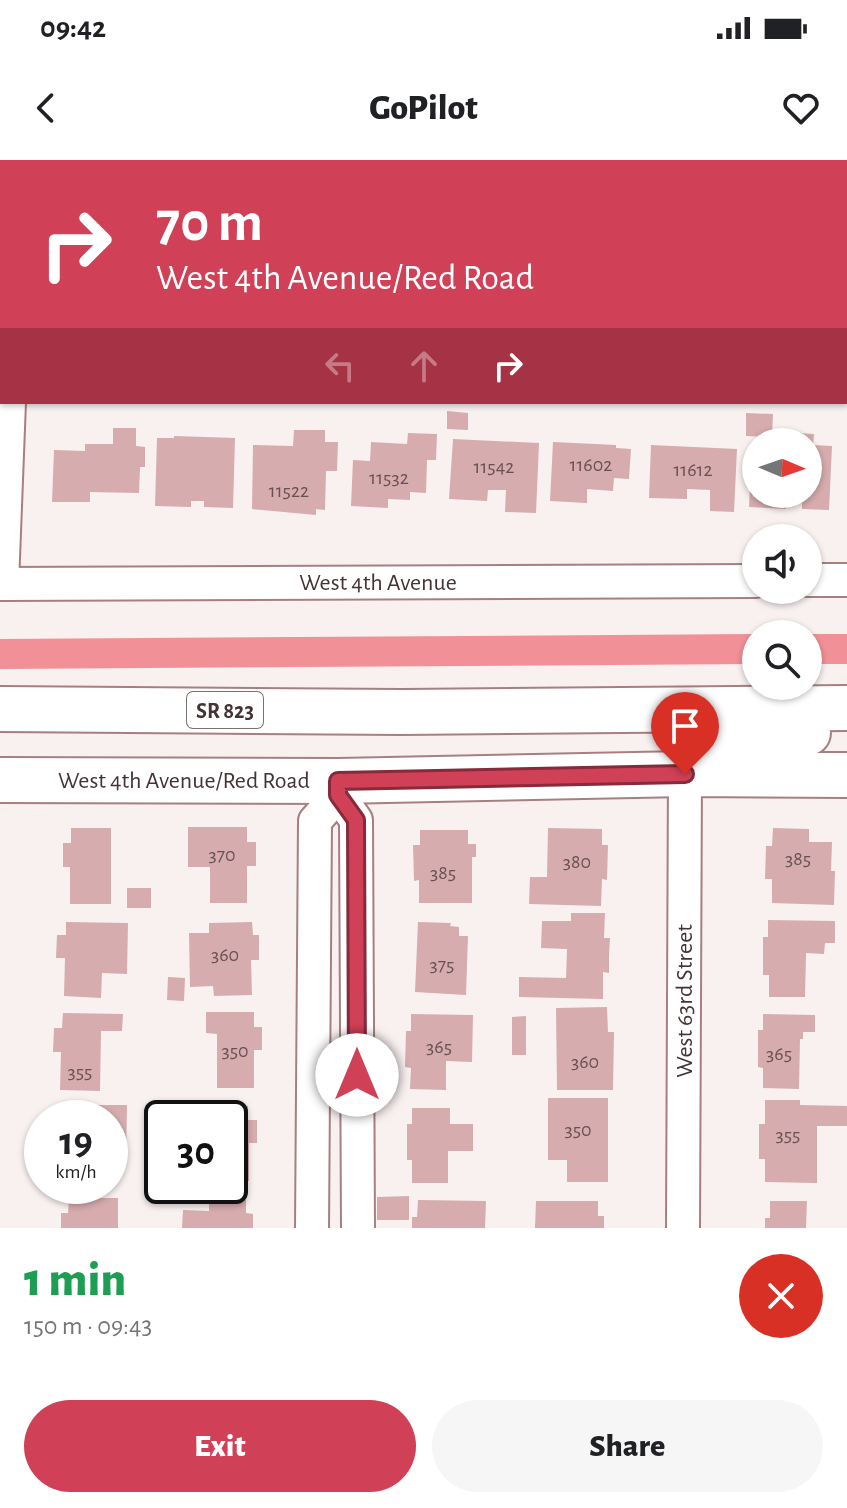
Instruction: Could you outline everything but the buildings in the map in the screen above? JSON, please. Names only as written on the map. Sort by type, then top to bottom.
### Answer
[{"type":"main road","name":"SR 823","points":[[0,709],[402,712],[847,708]]},
{"type":"main road","points":[[580,710],[643,737],[685,774],[717,750],[764,733],[847,733]]},
{"type":"main road","name":"West 4th Avenue/Red Road","points":[[0,780],[338,788],[685,774],[847,775]]},
{"type":"street","points":[[1,584],[9,404]]},
{"type":"street","points":[[822,580],[847,580]]},
{"type":"street","name":"West 4th Avenue","points":[[1,584],[742,581]]},
{"type":"street","name":"West 63rd Street","points":[[683,1228],[685,774]]},
{"type":"street","points":[[312,1228],[315,821],[338,788],[356,820],[358,1228]]},
{"type":"waterway","points":[[0,654],[742,649]]},
{"type":"waterway","points":[[822,649],[847,649]]},
{"type":"route","points":[[357,1075],[356,820],[338,795],[338,781],[685,774]]}]
